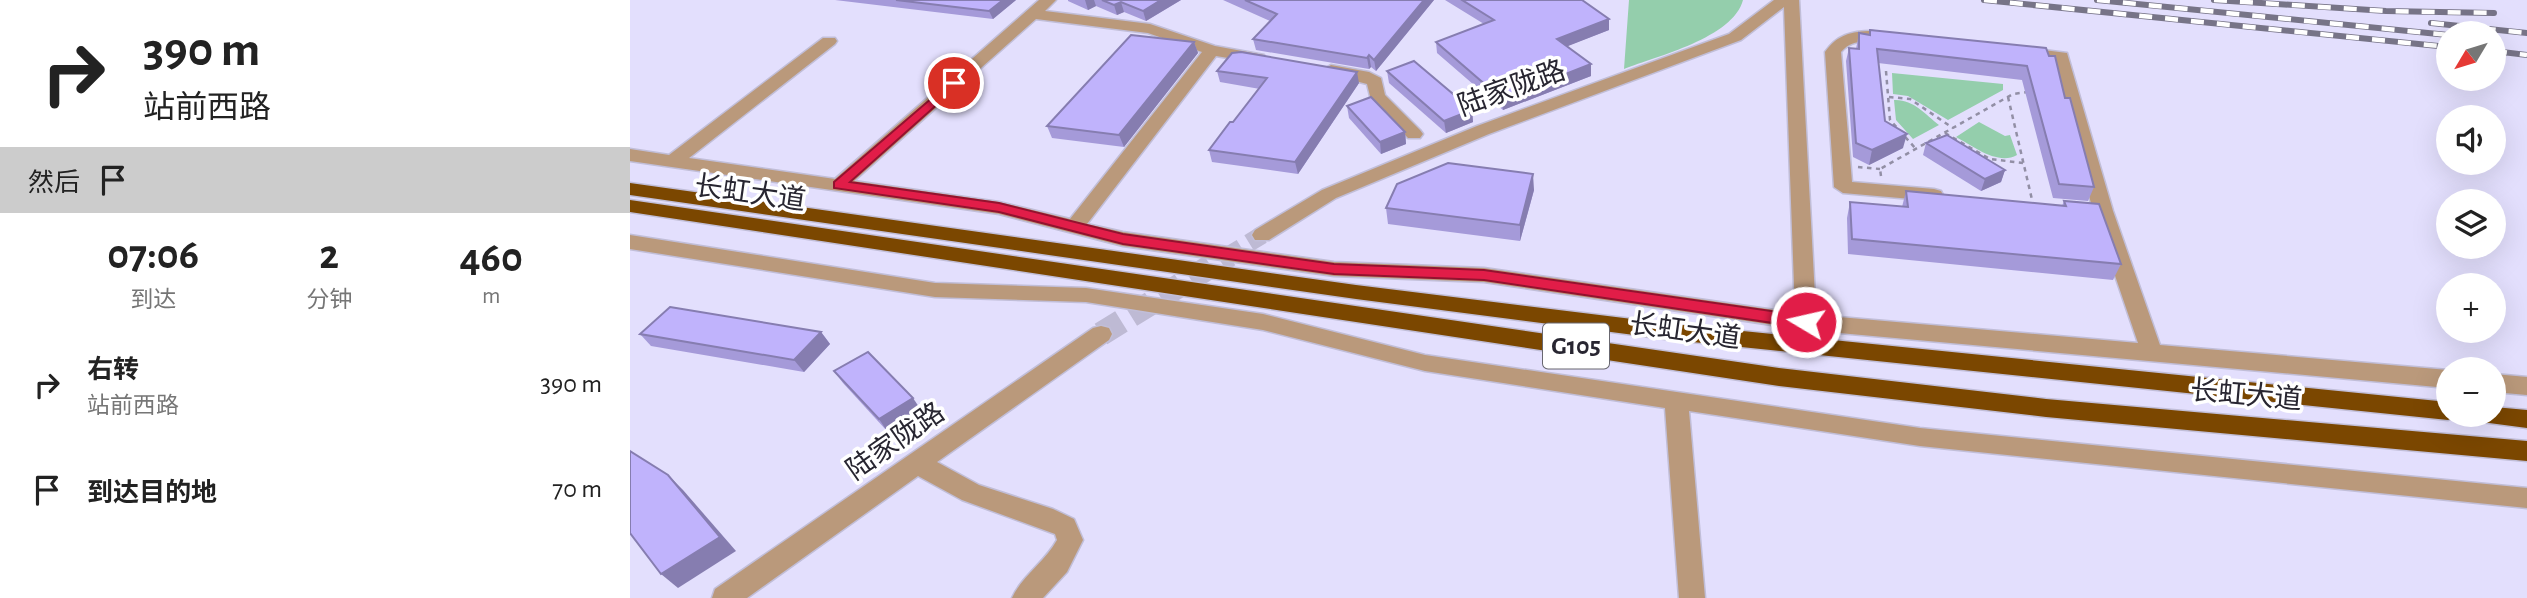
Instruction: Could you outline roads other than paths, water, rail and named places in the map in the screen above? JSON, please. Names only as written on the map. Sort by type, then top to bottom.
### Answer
[{"type":"highway","name":"长虹大道","points":[[630,188],[1356,292],[1645,328],[2436,410]]},
{"type":"highway","name":"长虹大道","points":[[630,206],[1779,377],[2046,408],[2527,451]]},
{"type":"highway","points":[[2506,417],[2527,419]]},
{"type":"street","points":[[839,185],[1048,0]]},
{"type":"street","name":"陆家陇路","points":[[1262,235],[1329,194],[1482,130],[1735,37],[1762,19],[1783,0]]},
{"type":"street","points":[[1791,0],[1806,322]]},
{"type":"street","points":[[1031,14],[1150,29],[1212,50],[1274,61]]},
{"type":"street","points":[[1904,39],[1861,36],[1843,41],[1833,52],[1843,187],[1951,197]]},
{"type":"street","points":[[673,161],[829,41]]},
{"type":"street","points":[[1075,226],[1212,50]]},
{"type":"street","points":[[2008,51],[2061,56],[2103,211],[2152,353]]},
{"type":"street","points":[[1312,67],[1363,76],[1376,82],[1377,96],[1414,134]]},
{"type":"street","points":[[630,155],[999,208],[1123,239],[1334,269],[1484,275],[1806,322],[2436,378]]},
{"type":"street","points":[[2080,209],[2103,211]]},
{"type":"street","points":[[630,242],[935,290],[1086,295],[1263,322],[1425,362],[1920,437],[2527,498]]},
{"type":"street","name":"陆家陇路","points":[[725,598],[1101,334]]},
{"type":"street","points":[[2506,384],[2527,386]]},
{"type":"street","points":[[1676,400],[1692,598]]},
{"type":"street","points":[[917,463],[971,493],[1044,517],[1065,527],[1070,540],[1058,564],[1025,598]]},
{"type":"tunnel","points":[[1226,257],[1262,235]]},
{"type":"tunnel","points":[[1101,334],[1229,255]]},
{"type":"railway","points":[[1984,0],[2436,46]]},
{"type":"railway","points":[[2097,0],[2436,34]]},
{"type":"railway","points":[[2214,0],[2386,11],[2494,13]]},
{"type":"railway","points":[[2431,23],[2527,33]]},
{"type":"railway","points":[[2506,52],[2527,55]]}]
